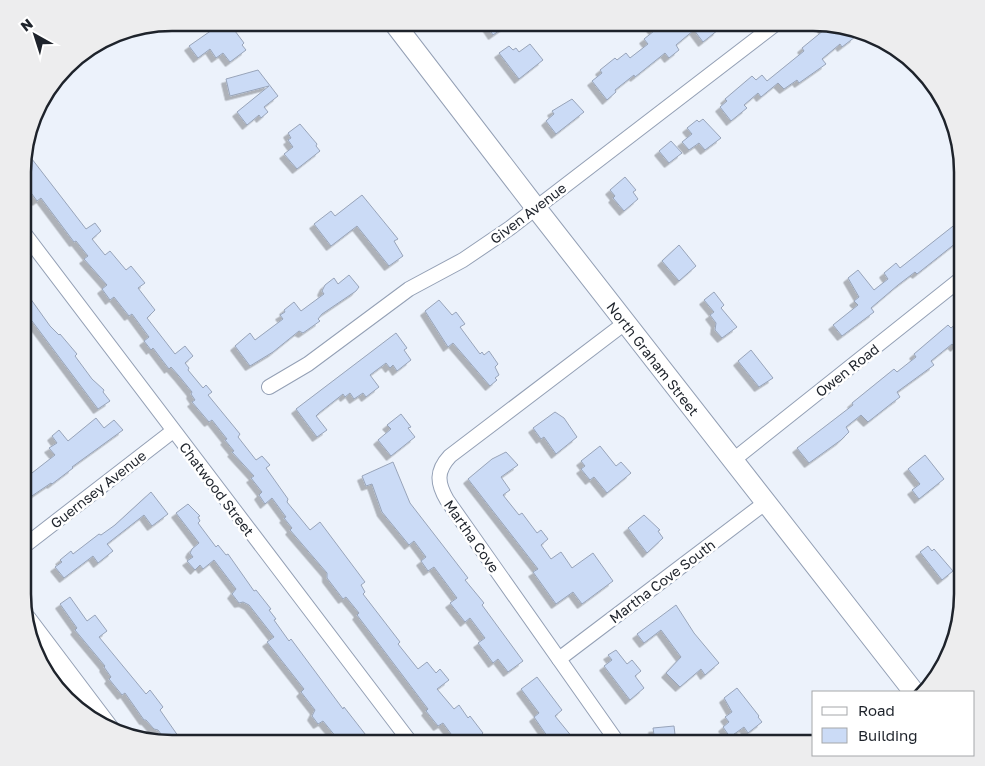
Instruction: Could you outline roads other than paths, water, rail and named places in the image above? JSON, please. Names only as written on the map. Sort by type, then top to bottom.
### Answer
[{"type":"main road","name":"North Graham Street","points":[[400,31],[732,461],[913,691]]},
{"type":"street","name":"Given Avenue","points":[[269,387],[308,364],[409,289],[486,245],[765,32]]},
{"type":"street","name":"Chatwood Street","points":[[31,242],[404,734]]},
{"type":"street","name":"Owen Road","points":[[732,461],[954,285]]},
{"type":"street","name":"Martha Cove","points":[[613,735],[447,500],[439,486],[439,474],[440,468],[450,456],[625,323]]},
{"type":"street","name":"Guernsey Avenue","points":[[32,540],[174,431]]},
{"type":"street","name":"Martha Cove South","points":[[559,659],[765,503]]},
{"type":"street","points":[[37,632],[99,714]]}]
